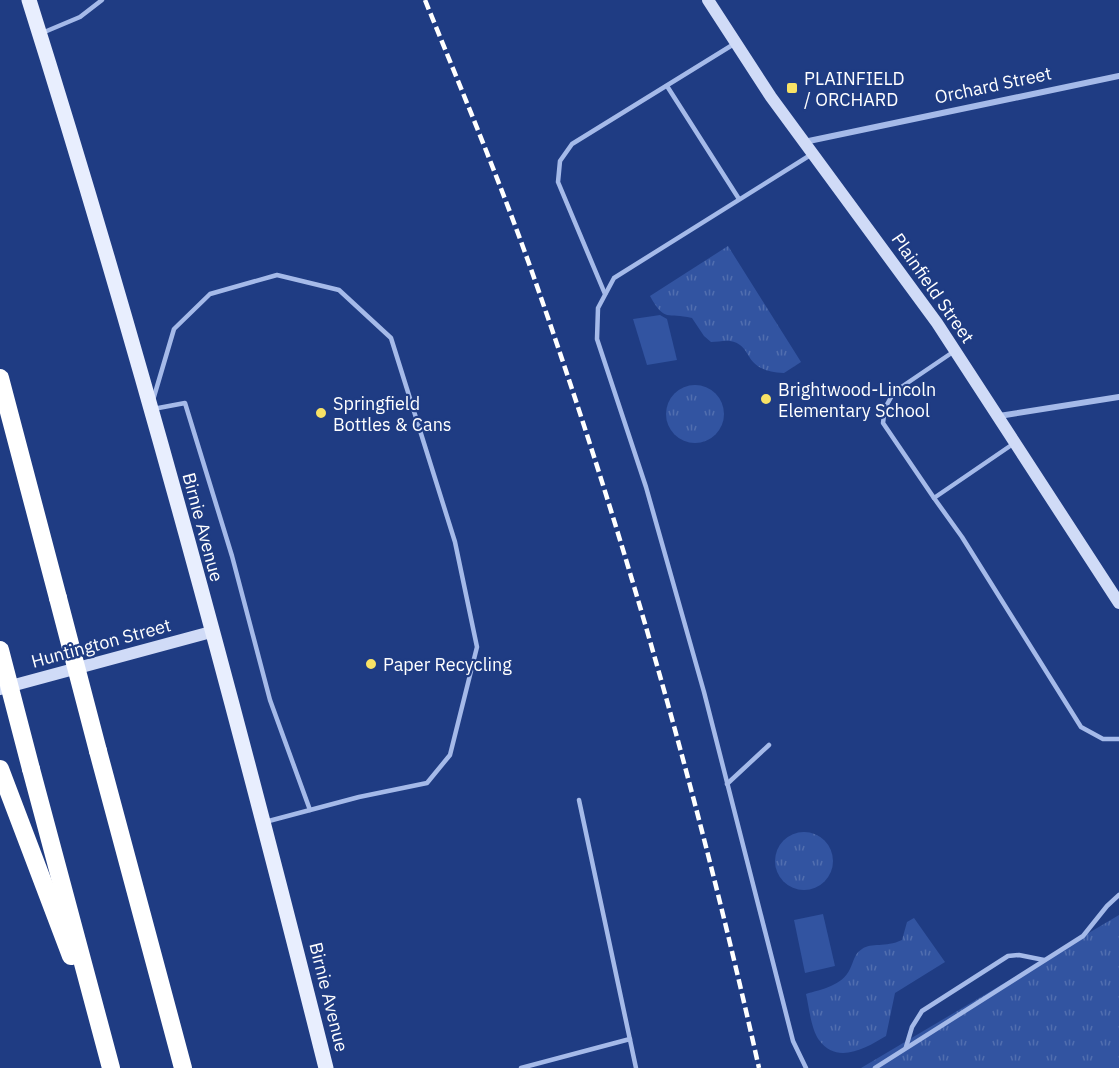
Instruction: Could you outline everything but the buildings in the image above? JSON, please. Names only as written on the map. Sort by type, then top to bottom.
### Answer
[{"type":"highway","points":[[0,378],[183,1068]]},
{"type":"highway","points":[[0,650],[111,1068]]},
{"type":"highway","points":[[0,769],[106,1050]]},
{"type":"main road","name":"Birnie Avenue","points":[[29,0],[84,175],[150,410],[263,823],[326,1068]]},
{"type":"street","name":"Plainfield Street","points":[[708,0],[812,154],[955,350],[1119,603]]},
{"type":"street","name":"Orchard Street","points":[[804,142],[1119,76]]},
{"type":"street","points":[[999,416],[1119,397]]},
{"type":"street","name":"Huntington Street","points":[[0,689],[211,632]]},
{"type":"lane","points":[[40,34],[80,17],[102,0]]},
{"type":"lane","points":[[605,294],[558,182],[560,161],[572,144],[736,43]]},
{"type":"lane","points":[[667,86],[740,199]]},
{"type":"lane","points":[[806,1068],[793,1041],[728,784],[646,487],[597,339],[598,308],[614,278],[812,154]]},
{"type":"lane","points":[[263,823],[427,783],[450,755],[477,646],[455,542],[391,338],[339,290],[277,275],[210,294],[174,329],[150,410],[185,404],[232,556],[270,700],[310,810]]},
{"type":"lane","points":[[955,350],[894,392],[885,408],[883,423],[962,537],[1081,727],[1103,739],[1119,739]]},
{"type":"lane","points":[[934,498],[1016,442]]},
{"type":"lane","points":[[728,784],[769,745]]},
{"type":"lane","points":[[579,800],[636,1068]]},
{"type":"lane","points":[[874,1068],[1083,936],[1119,895]]},
{"type":"lane","points":[[906,1047],[912,1027],[922,1011],[1008,956],[1019,955],[1044,960]]},
{"type":"lane","points":[[520,1068],[630,1040]]},
{"type":"green space","points":[[728,246],[801,362],[784,373],[761,368],[738,343],[711,342],[692,318],[663,313],[650,296]]},
{"type":"green space","points":[[660,315],[667,319],[677,360],[647,365],[633,319]]},
{"type":"green space","points":[[695,385],[706,387],[719,398],[724,414],[722,425],[711,438],[695,443],[684,441],[671,430],[666,414],[668,403],[679,390]]},
{"type":"green space","points":[[798,832],[810,832],[825,840],[833,855],[833,867],[825,882],[810,890],[798,890],[783,882],[775,867],[775,855],[783,840]]},
{"type":"green space","points":[[823,914],[835,966],[805,973],[794,920]]},
{"type":"green space","points":[[1119,915],[1119,1068],[861,1068]]},
{"type":"green space","points":[[914,918],[945,962],[895,993],[886,1036],[852,1052],[834,1052],[826,1047],[814,1030],[806,994],[831,986],[842,979],[862,949],[902,940],[907,922]]},
{"type":"railway","points":[[425,0],[525,252],[602,481],[687,773],[759,1068]]},
{"type":"place","name":"PLAINFIELD / ORCHARD","points":[[792,88]]},
{"type":"place","name":"Brightwood-Lincoln Elementary School","points":[[766,399]]},
{"type":"place","name":"Springfield Bottles & Cans","points":[[321,413]]},
{"type":"place","name":"Paper Recycling","points":[[371,664]]}]
